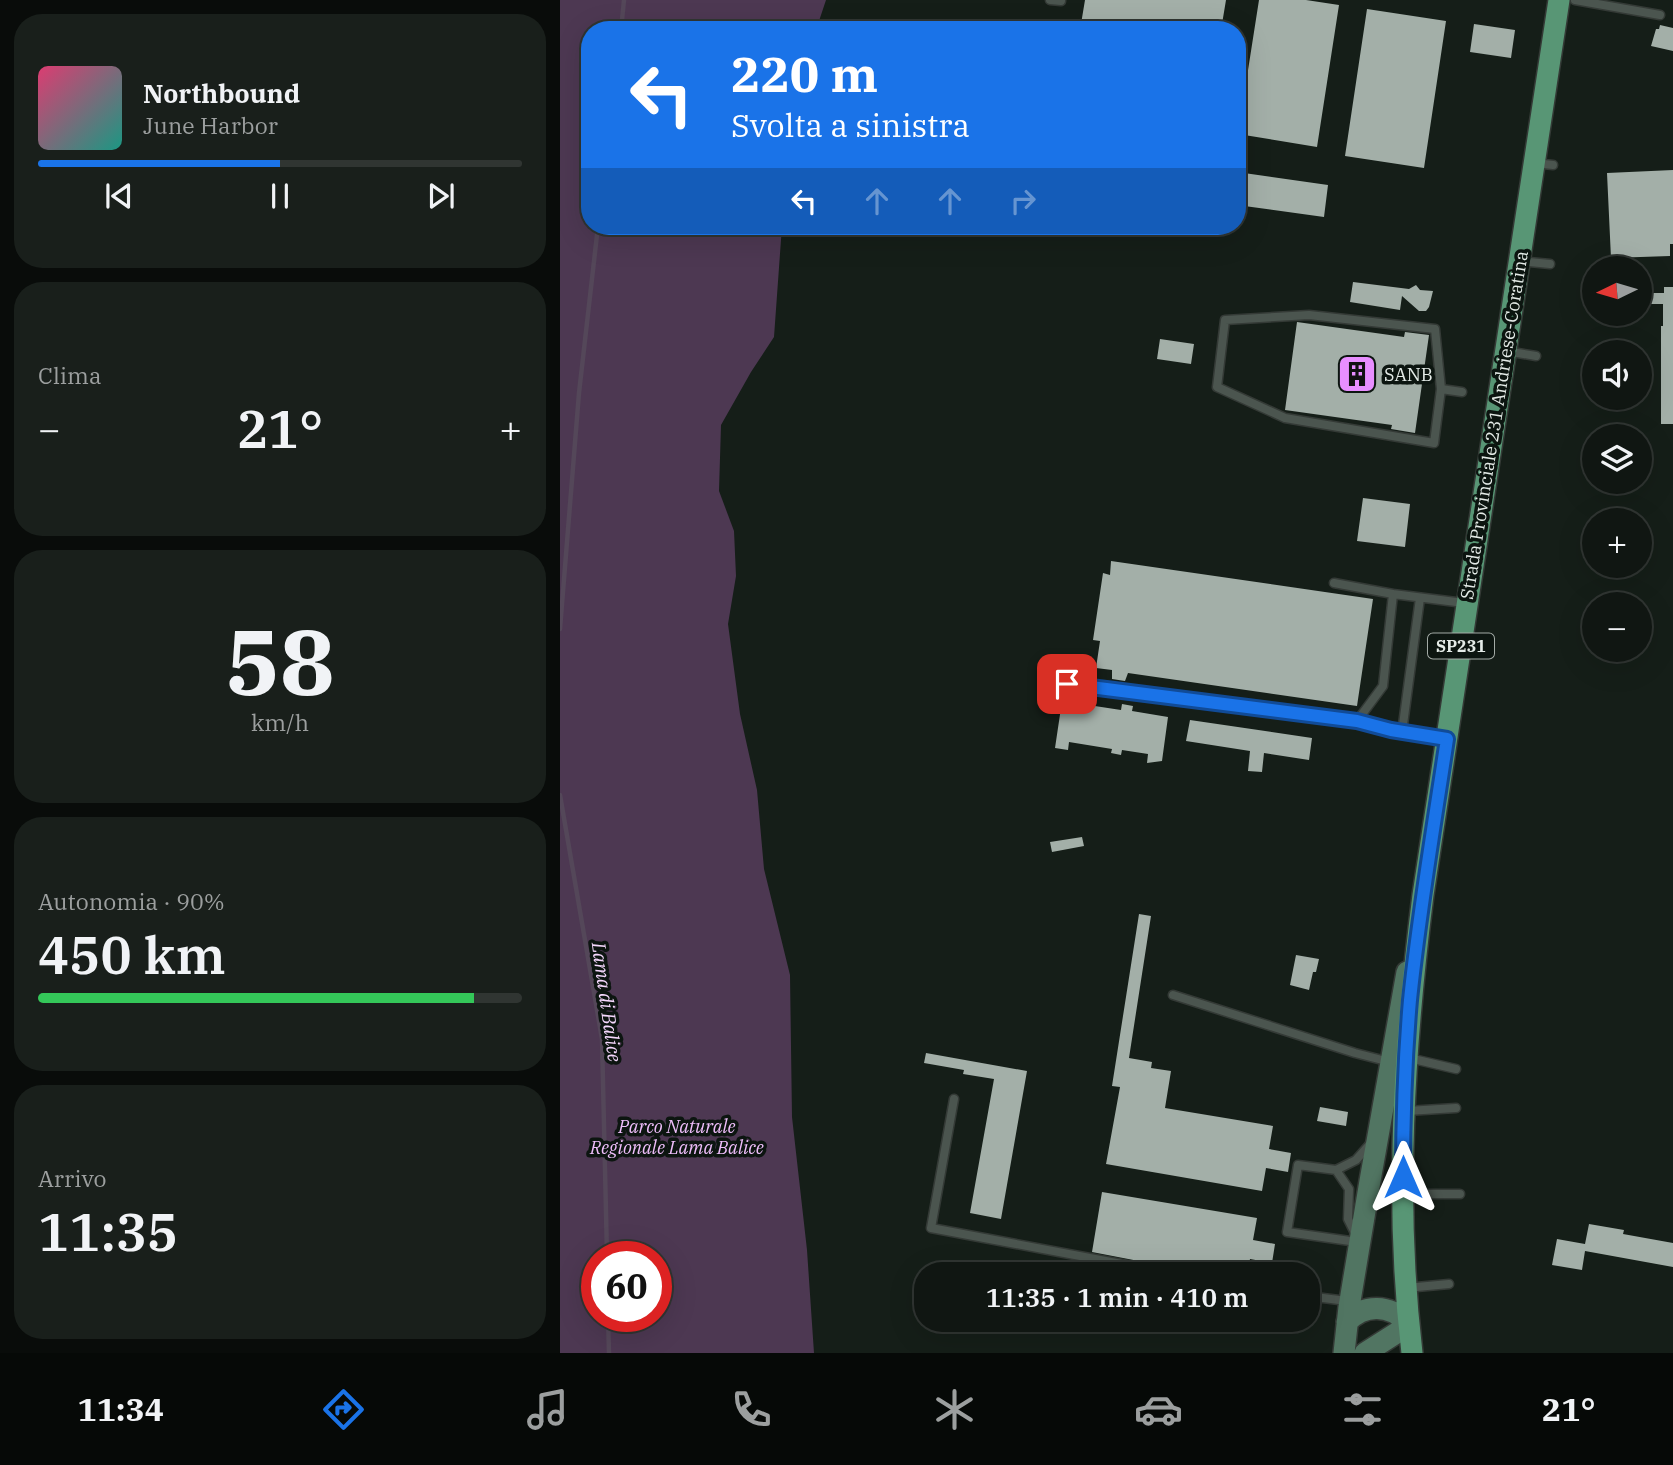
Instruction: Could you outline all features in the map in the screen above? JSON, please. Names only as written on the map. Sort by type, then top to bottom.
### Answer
[{"type":"main road","name":"Strada Provinciale 231 Andriese-Coratina","points":[[1412,1353],[1406,1288],[1404,1111],[1398,1060],[1411,996],[1423,895],[1519,261],[1544,164],[1566,2]]},
{"type":"street","points":[[1344,1353],[1377,1136],[1398,1060]]},
{"type":"street","points":[[1349,1312],[1377,1308],[1394,1312],[1408,1322],[1398,1332],[1365,1353]]},
{"type":"lane","points":[[1050,0],[1061,1]]},
{"type":"lane","points":[[1566,2],[1660,15]]},
{"type":"lane","points":[[1519,261],[1550,264]]},
{"type":"lane","points":[[1309,315],[1435,329],[1441,388],[1434,443],[1285,418],[1217,387],[1225,320],[1309,315]]},
{"type":"lane","points":[[1506,351],[1536,356]]},
{"type":"lane","points":[[1441,388],[1462,392]]},
{"type":"lane","points":[[1334,583],[1392,594],[1467,603]]},
{"type":"lane","points":[[1357,721],[1383,686],[1392,594]]},
{"type":"lane","points":[[1402,732],[1420,598]]},
{"type":"lane","points":[[1067,684],[1357,721],[1447,739]]},
{"type":"lane","points":[[1173,995],[1355,1054],[1456,1069]]},
{"type":"lane","points":[[954,1099],[931,1228],[1111,1262]]},
{"type":"lane","points":[[1404,1111],[1456,1108]]},
{"type":"lane","points":[[1360,1242],[1287,1232],[1298,1164],[1336,1170],[1356,1160],[1377,1136]]},
{"type":"lane","points":[[1336,1170],[1349,1189],[1348,1219],[1360,1242]]},
{"type":"lane","points":[[1403,1194],[1461,1194]]},
{"type":"lane","points":[[1406,1288],[1449,1284]]},
{"type":"lane","points":[[1320,1301],[1349,1312]]},
{"type":"green space","name":"Parco Naturale Regionale Lama Balice","points":[[560,0],[826,0],[819,21],[581,21],[581,235],[781,235],[774,337],[721,425],[719,491],[734,531],[736,576],[728,624],[740,714],[757,790],[764,869],[790,975],[792,1117],[807,1250],[814,1353],[560,1353]]},
{"type":"building","points":[[1085,0],[1226,0],[1222,21],[1082,21]]},
{"type":"building","points":[[1259,0],[1306,0],[1339,5],[1317,147],[1246,135],[1246,83]]},
{"type":"building","points":[[1367,9],[1446,21],[1424,168],[1345,156]]},
{"type":"building","points":[[1474,24],[1515,30],[1511,58],[1470,52]]},
{"type":"building","points":[[1660,25],[1673,28],[1673,51],[1651,46],[1656,29],[1659,29]]},
{"type":"building","points":[[1673,170],[1673,244],[1670,244],[1670,256],[1611,256],[1607,173]]},
{"type":"building","points":[[1246,173],[1328,185],[1324,217],[1246,206]]},
{"type":"building","points":[[1353,282],[1409,289],[1416,285],[1420,290],[1433,291],[1426,311],[1419,311],[1402,296],[1400,310],[1350,302]]},
{"type":"building","points":[[1664,287],[1673,287],[1673,424],[1661,424],[1663,304],[1652,304],[1652,293],[1664,293]]},
{"type":"building","name":"SANB","points":[[1297,322],[1404,337],[1405,332],[1429,335],[1415,433],[1391,429],[1392,425],[1285,410]]},
{"type":"building","points":[[1160,339],[1194,344],[1191,364],[1157,359]]},
{"type":"building","points":[[1363,498],[1410,504],[1405,547],[1357,541]]},
{"type":"building","points":[[1111,561],[1373,599],[1357,706],[1128,673],[1125,681],[1112,679],[1112,670],[1096,668],[1100,641],[1093,640],[1103,573],[1110,575]]},
{"type":"building","points":[[1062,701],[1121,710],[1122,704],[1133,706],[1132,711],[1168,717],[1162,761],[1147,763],[1148,754],[1122,750],[1121,755],[1111,753],[1112,749],[1069,742],[1068,750],[1055,748]]},
{"type":"building","points":[[1190,720],[1312,738],[1309,760],[1264,753],[1262,772],[1248,771],[1250,751],[1186,741]]},
{"type":"building","points":[[1082,837],[1084,846],[1052,852],[1050,842]]},
{"type":"building","points":[[1139,914],[1151,916],[1129,1058],[1152,1062],[1151,1068],[1171,1071],[1165,1108],[1273,1126],[1269,1149],[1291,1153],[1288,1172],[1266,1168],[1262,1191],[1106,1164],[1120,1087],[1112,1086]]},
{"type":"building","points":[[1296,955],[1319,959],[1309,990],[1290,985]]},
{"type":"building","points":[[926,1053],[1027,1071],[1001,1219],[970,1213],[994,1079],[924,1063]]},
{"type":"building","points":[[1320,1107],[1348,1112],[1346,1126],[1317,1121]]},
{"type":"building","points":[[1102,1192],[1257,1218],[1253,1240],[1275,1244],[1272,1262],[1250,1259],[1249,1262],[1144,1262],[1092,1252]]},
{"type":"building","points":[[1589,1224],[1624,1230],[1623,1234],[1673,1243],[1673,1267],[1585,1251],[1582,1270],[1552,1265],[1557,1239],[1585,1244]]},
{"type":"waterway","name":"Lama di Balice","points":[[622,21],[624,0]]},
{"type":"waterway","name":"Lama di Balice","points":[[560,629],[579,393],[597,235]]},
{"type":"waterway","name":"Lama di Balice","points":[[560,795],[602,1039],[607,1241]]},
{"type":"waterway","name":"Lama di Balice","points":[[608,1332],[609,1353]]},
{"type":"place","name":"SANB","points":[[1357,374]]},
{"type":"route","points":[[1067,684],[1357,721],[1391,730],[1447,739],[1423,895],[1411,996],[1403,1177]]}]
